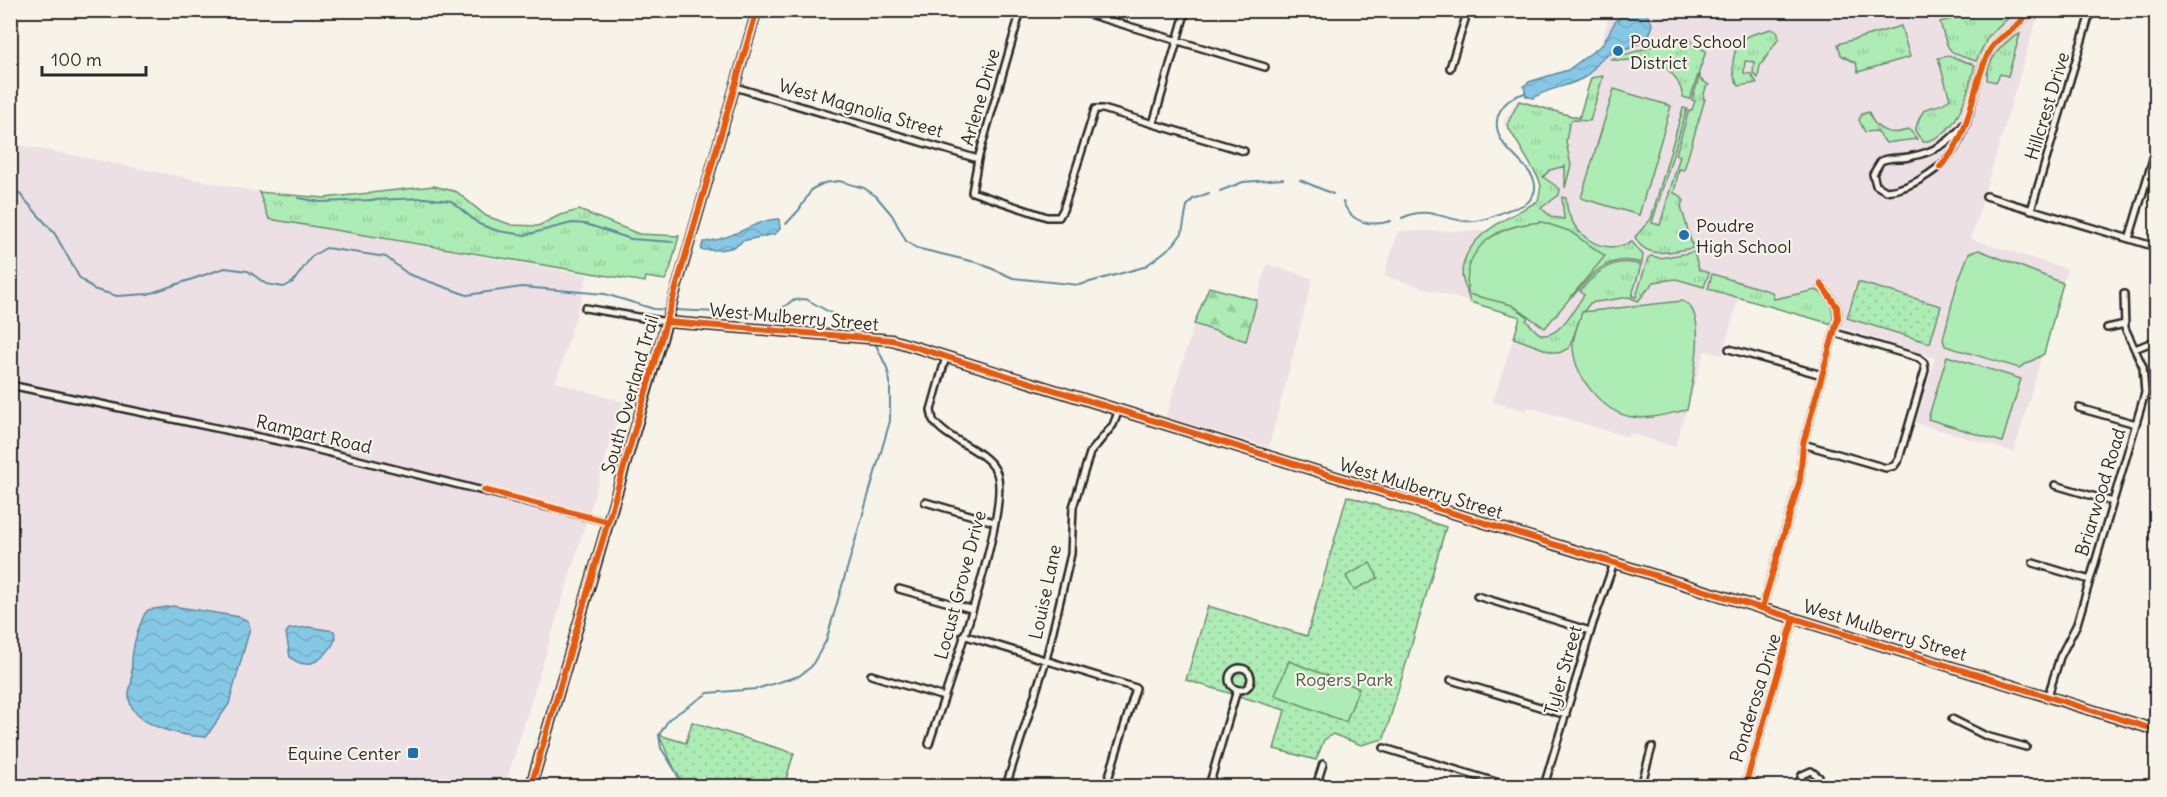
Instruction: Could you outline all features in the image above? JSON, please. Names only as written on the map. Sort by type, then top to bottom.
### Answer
[{"type":"main road","name":"South Overland Trail","points":[[531,786],[757,10]]},
{"type":"main road","name":"West Mulberry Street","points":[[668,318],[873,337],[946,357],[2157,730]]},
{"type":"street","name":"Arlene Drive","points":[[1021,10],[978,159],[972,192],[1047,217],[1059,217],[1064,210],[1095,109],[1103,109],[1153,124]]},
{"type":"street","points":[[1075,10],[1265,67]]},
{"type":"street","points":[[1186,10],[1153,124],[1244,151]]},
{"type":"street","points":[[1450,68],[1468,10]]},
{"type":"street","points":[[1967,120],[1956,135],[1937,148],[1908,158],[1881,161],[1873,174],[1876,185],[1886,191],[1893,191],[1922,179],[1940,167],[1961,141],[1991,49],[2019,26],[2028,10]]},
{"type":"street","name":"Hillcrest Drive","points":[[2031,210],[2091,10]]},
{"type":"street","name":"West Magnolia Street","points":[[735,87],[978,159]]},
{"type":"street","points":[[2129,239],[2157,149]]},
{"type":"street","points":[[1986,196],[2157,247]]},
{"type":"street","points":[[1762,608],[1800,480],[1803,444],[1835,333],[1837,307],[1821,284]]},
{"type":"street","name":"Briarwood Road","points":[[2048,696],[2060,657],[2077,624],[2145,386],[2143,367],[2125,324],[2124,294]]},
{"type":"street","name":"West Mulberry Street","points":[[585,308],[668,318]]},
{"type":"street","points":[[2107,328],[2125,324]]},
{"type":"street","points":[[1803,444],[1886,468],[1894,466],[1899,459],[1925,370],[1924,363],[1919,358],[1835,333]]},
{"type":"street","points":[[2135,349],[2152,342]]},
{"type":"street","points":[[1729,349],[1822,375]]},
{"type":"street","name":"Locust Grove Drive","points":[[929,744],[971,609],[1000,492],[995,471],[986,460],[939,427],[932,417],[946,357]]},
{"type":"street","name":"Rampart Road","points":[[10,385],[302,446],[608,522]]},
{"type":"street","points":[[2079,408],[2136,424]]},
{"type":"street","name":"Louise Lane","points":[[1006,786],[1046,660],[1071,554],[1073,507],[1090,453],[1113,424],[1119,410]]},
{"type":"street","points":[[2055,485],[2113,502]]},
{"type":"street","points":[[925,502],[994,522]]},
{"type":"street","name":"Tyler Street","points":[[1544,786],[1590,631],[1614,563]]},
{"type":"street","points":[[2033,563],[2090,580]]},
{"type":"street","points":[[899,588],[971,609]]},
{"type":"street","points":[[1477,596],[1590,631]]},
{"type":"street","name":"Ponderosa Drive","points":[[1745,784],[1794,618]]},
{"type":"street","points":[[963,635],[1136,688],[1106,786]]},
{"type":"street","points":[[1242,669],[1248,672],[1251,682],[1244,689],[1237,690],[1230,683],[1229,677],[1233,671],[1242,669]]},
{"type":"street","points":[[872,675],[944,697]]},
{"type":"street","points":[[1451,681],[1566,715]]},
{"type":"street","points":[[1209,786],[1237,690]]},
{"type":"street","points":[[1952,719],[1986,736],[2026,747]]},
{"type":"street","points":[[1641,786],[1652,747]]},
{"type":"street","points":[[1384,748],[1509,786]]},
{"type":"street","points":[[1316,786],[1323,764]]},
{"type":"street","points":[[1798,786],[1802,776],[1810,771],[1819,777],[1819,786]]},
{"type":"street","points":[[1745,784],[1762,786]]},
{"type":"shaded area","name":"Poudre High School","points":[[2028,10],[2038,14],[1971,239],[2067,269],[2014,452],[1916,423],[1935,358],[1841,327],[1739,298],[1722,355],[1705,351],[1675,447],[1629,433],[1628,437],[1528,407],[1526,411],[1493,402],[1520,317],[1384,276],[1398,231],[1485,231],[1538,202],[1544,181],[1503,123],[1517,100],[1579,118],[1611,11]]},
{"type":"shaded area","points":[[10,143],[259,192],[269,219],[588,275],[556,382],[623,402],[505,786],[11,786]]},
{"type":"shaded area","points":[[1267,264],[1313,278],[1269,447],[1166,417],[1194,324],[1246,341]]},
{"type":"green space","points":[[1948,10],[2016,11],[1988,37],[1976,61],[1953,53],[1947,45],[1940,22],[1951,19]]},
{"type":"green space","points":[[1901,26],[1910,57],[1858,72],[1856,63],[1841,55],[1838,44]]},
{"type":"green space","points":[[1770,29],[1777,31],[1779,38],[1760,66],[1758,78],[1753,73],[1754,62],[1745,61],[1744,73],[1751,74],[1757,83],[1739,86],[1733,67],[1738,47],[1747,37]]},
{"type":"green space","points":[[2020,34],[2008,76],[2000,74],[1996,82],[1987,80],[1989,66],[1997,53],[2008,41]]},
{"type":"green space","points":[[1691,39],[1694,48],[1699,47],[1706,51],[1690,99],[1683,97],[1678,82],[1662,65],[1639,59],[1622,61],[1611,59],[1663,43]]},
{"type":"green space","points":[[1949,56],[1975,65],[1969,88],[1953,123],[1945,132],[1923,142],[1915,131],[1922,113],[1950,99],[1938,58]]},
{"type":"green space","points":[[1700,74],[1700,79],[1709,85],[1706,87],[1703,98],[1705,99],[1684,170],[1679,169],[1674,193],[1681,196],[1684,201],[1681,206],[1693,248],[1653,252],[1640,244],[1635,237],[1651,219],[1683,108],[1687,109],[1652,223],[1660,225],[1680,156],[1676,154],[1689,110],[1692,110],[1695,101],[1692,100]]},
{"type":"green space","points":[[1603,76],[1590,121],[1572,120],[1569,124],[1566,142],[1571,165],[1565,188],[1565,166],[1550,170],[1543,177],[1560,189],[1559,195],[1541,208],[1552,217],[1564,219],[1562,197],[1566,198],[1572,221],[1587,239],[1608,247],[1632,242],[1643,255],[1642,263],[1620,261],[1610,263],[1587,280],[1573,296],[1558,284],[1512,305],[1528,317],[1526,320],[1543,335],[1561,326],[1584,295],[1580,291],[1599,272],[1614,264],[1622,262],[1641,265],[1632,296],[1636,297],[1648,258],[1651,256],[1660,258],[1694,252],[1699,270],[1709,273],[1704,287],[1676,279],[1654,282],[1638,301],[1629,297],[1590,303],[1582,314],[1569,348],[1559,353],[1552,352],[1514,338],[1520,317],[1470,302],[1463,282],[1464,261],[1478,238],[1489,229],[1538,201],[1541,186],[1539,179],[1507,125],[1519,101],[1579,118],[1591,78]]},
{"type":"green space","points":[[1614,89],[1671,106],[1639,215],[1581,198]]},
{"type":"green space","points":[[1869,112],[1871,119],[1884,131],[1896,132],[1909,129],[1917,139],[1886,143],[1877,131],[1865,132],[1859,120],[1862,114]]},
{"type":"green space","points":[[434,186],[457,192],[486,216],[512,225],[538,226],[560,215],[579,210],[639,234],[679,236],[670,270],[665,280],[646,277],[645,282],[269,219],[259,192],[324,198]]},
{"type":"green space","points":[[1542,222],[1569,231],[1605,256],[1545,328],[1512,305],[1468,294],[1467,277],[1477,250],[1486,241],[1511,228]]},
{"type":"green space","points":[[1979,250],[2063,283],[2044,354],[2019,368],[1945,346],[1943,339],[1957,284],[1969,253]]},
{"type":"green space","points":[[1712,274],[1772,292],[1774,299],[1816,290],[1825,296],[1830,304],[1833,314],[1832,324],[1708,289]]},
{"type":"green space","points":[[1858,282],[1941,306],[1930,343],[1847,318]]},
{"type":"green space","points":[[1209,287],[1257,300],[1246,341],[1194,324]]},
{"type":"green space","points":[[1682,301],[1691,307],[1696,319],[1697,334],[1695,368],[1687,410],[1639,418],[1621,414],[1610,408],[1600,400],[1583,379],[1574,355],[1575,331],[1582,312]]},
{"type":"green space","points":[[1947,356],[2021,379],[2002,442],[1928,419]]},
{"type":"green space","name":"Rogers Park","points":[[1347,496],[1446,527],[1384,739],[1361,745],[1333,734],[1324,740],[1316,760],[1274,749],[1285,710],[1186,680],[1208,606],[1307,636]]},
{"type":"green space","points":[[1370,563],[1378,578],[1354,590],[1346,576]]},
{"type":"green space","points":[[1289,661],[1359,688],[1346,722],[1275,695]]},
{"type":"green space","points":[[692,722],[794,753],[784,786],[682,786],[659,735],[686,743]]},
{"type":"water","points":[[1634,11],[1645,11],[1653,25],[1646,39],[1641,43],[1605,56],[1585,77],[1579,80],[1533,98],[1526,96],[1524,86],[1529,82],[1568,70],[1603,44],[1616,20]]},
{"type":"water","points":[[779,219],[780,229],[775,234],[742,241],[734,247],[701,250],[703,242],[724,238],[762,222]]},
{"type":"water","points":[[173,606],[240,617],[248,621],[250,628],[229,704],[206,737],[184,735],[159,728],[138,715],[132,707],[129,694],[133,654],[144,615],[148,610]]},
{"type":"water","points":[[308,627],[334,631],[336,638],[333,645],[317,661],[304,664],[290,657],[286,633],[289,629]]},
{"type":"waterway","points":[[1402,218],[1426,213],[1455,220],[1476,221],[1520,207],[1529,201],[1535,184],[1532,176],[1502,141],[1497,125],[1504,105],[1525,93]]},
{"type":"waterway","points":[[1220,191],[1243,182],[1283,179]]},
{"type":"waterway","points":[[1300,180],[1333,194]]},
{"type":"waterway","points":[[786,224],[799,210],[812,189],[824,183],[839,181],[864,188],[876,196],[892,215],[906,241],[916,248],[979,263],[1013,278],[1079,285],[1144,267],[1154,260],[1174,244],[1182,233],[1187,206],[1193,199],[1209,193]]},
{"type":"waterway","points":[[10,189],[18,192],[55,234],[79,277],[93,289],[117,296],[148,294],[225,268],[248,271],[266,284],[284,287],[293,282],[312,256],[326,248],[386,257],[408,274],[467,295],[522,287],[605,294],[654,309],[759,314],[776,313],[793,300],[806,299],[870,335]]},
{"type":"waterway","points":[[299,198],[321,202],[425,198],[451,201],[479,224],[498,231],[525,235],[572,223],[586,224],[631,239],[673,242]]},
{"type":"waterway","points":[[1343,202],[1351,215],[1362,222],[1376,224],[1391,221]]},
{"type":"waterway","points":[[682,786],[678,775],[661,748],[659,735],[669,719],[708,693],[756,689],[799,676],[811,667],[826,641],[890,421],[890,382],[887,368],[875,343]]},
{"type":"cycle path","points":[[531,786],[757,10]]},
{"type":"cycle path","points":[[1940,167],[1951,154],[1965,126],[1978,80],[1990,50],[1999,39],[2021,22],[2028,10]]},
{"type":"cycle path","points":[[1762,608],[1800,480],[1803,444],[1838,318],[1837,307],[1821,284]]},
{"type":"cycle path","points":[[667,322],[892,340],[2156,730]]},
{"type":"cycle path","points":[[484,490],[608,522]]},
{"type":"cycle path","points":[[1745,786],[1794,618]]},
{"type":"place","name":"Poudre School District","points":[[1618,51]]},
{"type":"place","name":"Poudre High School","points":[[1684,235]]},
{"type":"place","name":"Equine Center","points":[[413,753]]}]
